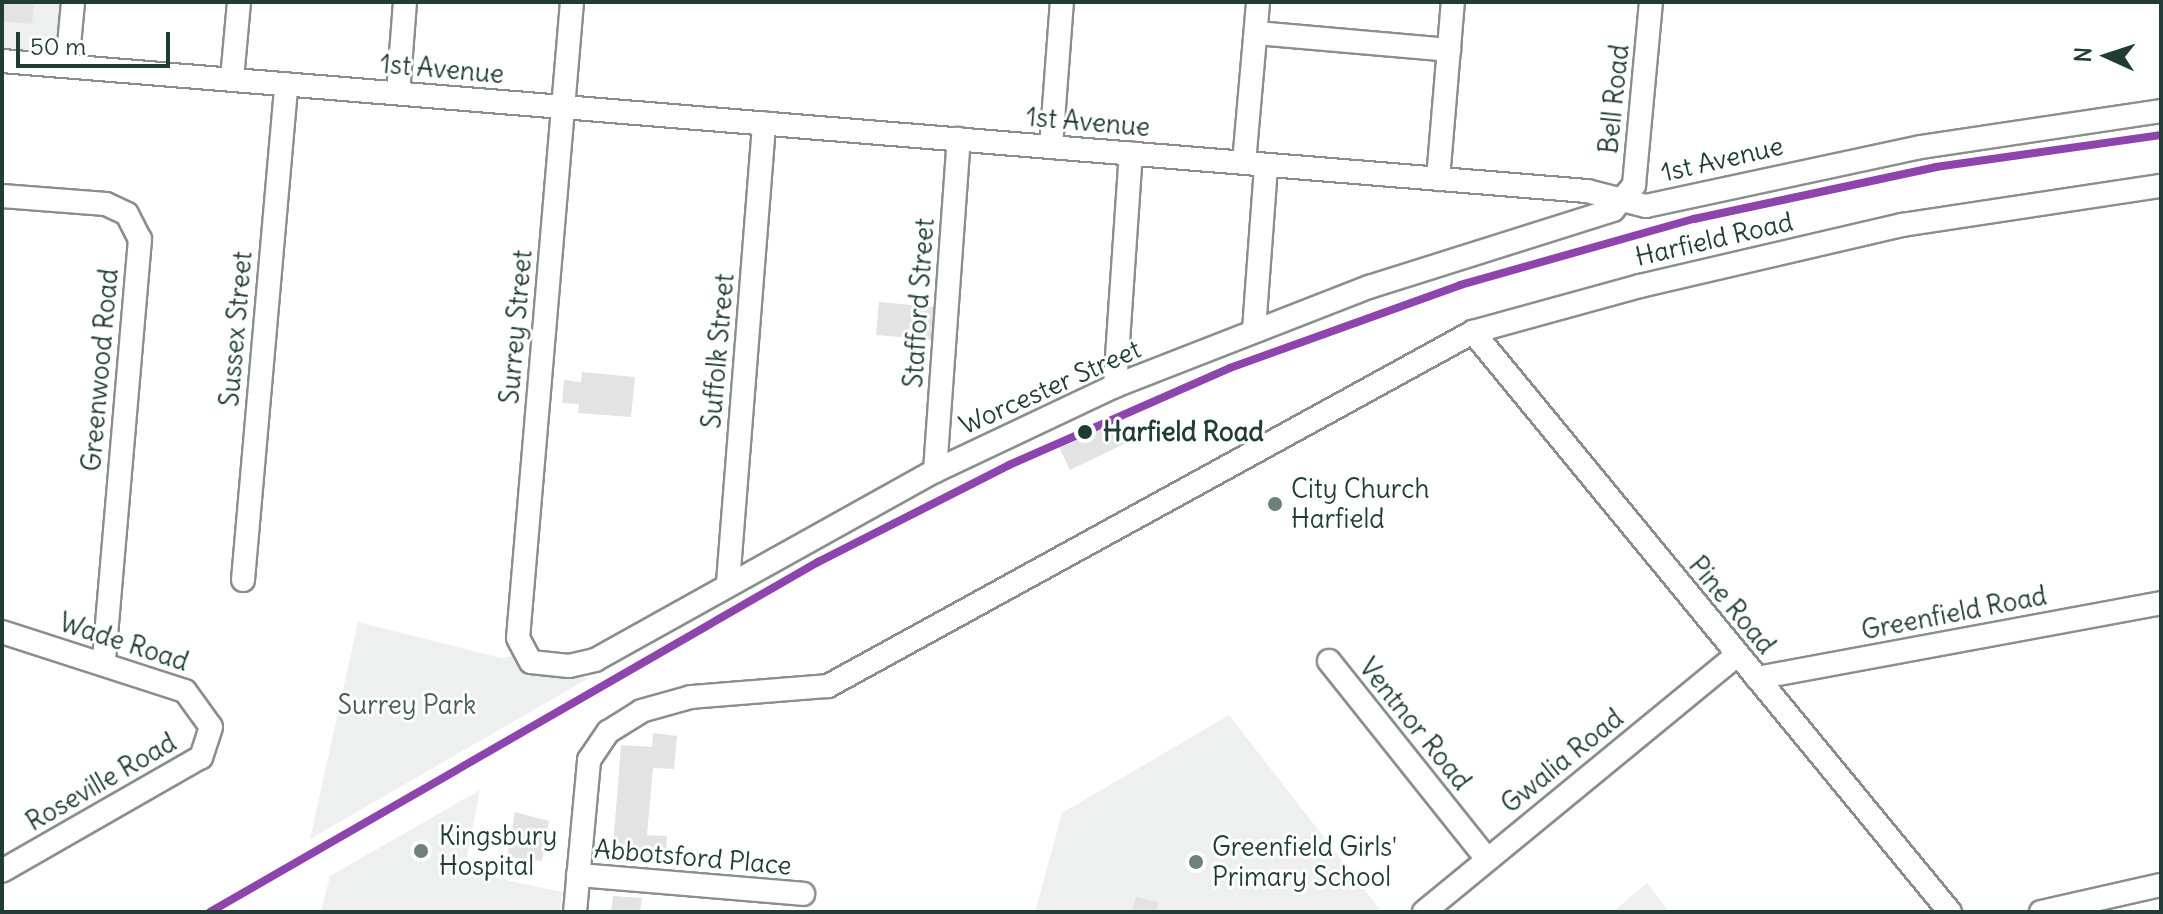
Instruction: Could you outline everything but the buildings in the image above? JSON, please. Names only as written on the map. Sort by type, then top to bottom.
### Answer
[{"type":"street","points":[[67,66],[73,2]]},
{"type":"street","points":[[232,79],[239,2]]},
{"type":"street","points":[[398,93],[405,2]]},
{"type":"street","name":"Surrey Street","points":[[524,655],[520,615],[572,2]]},
{"type":"street","points":[[1051,147],[1062,2]]},
{"type":"street","points":[[1254,330],[1258,2]]},
{"type":"street","points":[[1438,179],[1453,2]]},
{"type":"street","name":"Bell Road","points":[[1626,199],[1634,185],[1651,2]]},
{"type":"street","points":[[1256,33],[1449,50]]},
{"type":"street","name":"1st Avenue","points":[[2,61],[1438,179],[1626,199],[1646,206],[1921,147],[2161,111]]},
{"type":"street","name":"Sussex Street","points":[[243,580],[286,84]]},
{"type":"street","name":"Suffolk Street","points":[[728,583],[764,123]]},
{"type":"street","name":"Stafford Street","points":[[935,471],[959,139]]},
{"type":"street","points":[[1115,386],[1131,154]]},
{"type":"street","name":"Harfield Road","points":[[575,912],[589,760],[622,721],[691,697],[828,686],[1473,332],[1640,286],[1902,225],[2161,186]]},
{"type":"street","name":"Greenwood Road","points":[[2,196],[106,204],[127,214],[140,239],[104,663]]},
{"type":"street","name":"Worcester Street","points":[[524,655],[535,664],[584,664],[935,471],[1115,386],[1369,287],[1594,219],[1626,199]]},
{"type":"street","name":"Pine Road","points":[[1473,332],[1950,912]]},
{"type":"street","name":"Greenfield Road","points":[[1757,678],[2161,603]]},
{"type":"street","name":"Wade Road","points":[[2,632],[192,694],[211,727]]},
{"type":"street","name":"Gwalia Road","points":[[1424,912],[1737,655]]},
{"type":"street","name":"Ventnor Road","points":[[1329,661],[1487,859]]},
{"type":"street","name":"Roseville Road","points":[[2,871],[201,757],[211,727]]},
{"type":"street","name":"Abbotsford Place","points":[[578,875],[803,894]]},
{"type":"street","points":[[2041,912],[2161,885]]},
{"type":"shaded area","points":[[2,2],[73,2],[67,66],[2,61]]},
{"type":"shaded area","name":"Surrey Park","points":[[358,622],[501,658],[514,656],[538,673],[589,678],[310,839]]},
{"type":"shaded area","name":"Greenfield Girls' Primary School","points":[[1229,715],[1382,912],[1035,912],[1062,813]]},
{"type":"shaded area","name":"Kingsbury Hospital","points":[[480,790],[464,871],[562,892],[560,912],[321,912],[330,876]]},
{"type":"shaded area","points":[[1647,883],[1669,912],[1613,912]]},
{"type":"transit line","points":[[210,912],[818,562],[1009,465],[1230,368],[1460,285],[1694,219],[1936,167],[2161,135]]},
{"type":"place","name":"Harfield Road","points":[[1085,432]]},
{"type":"place","name":"City Church Harfield","points":[[1275,504]]},
{"type":"place","name":"Kingsbury Hospital","points":[[421,851]]},
{"type":"place","name":"Greenfield Girls' Primary School","points":[[1196,862]]}]
